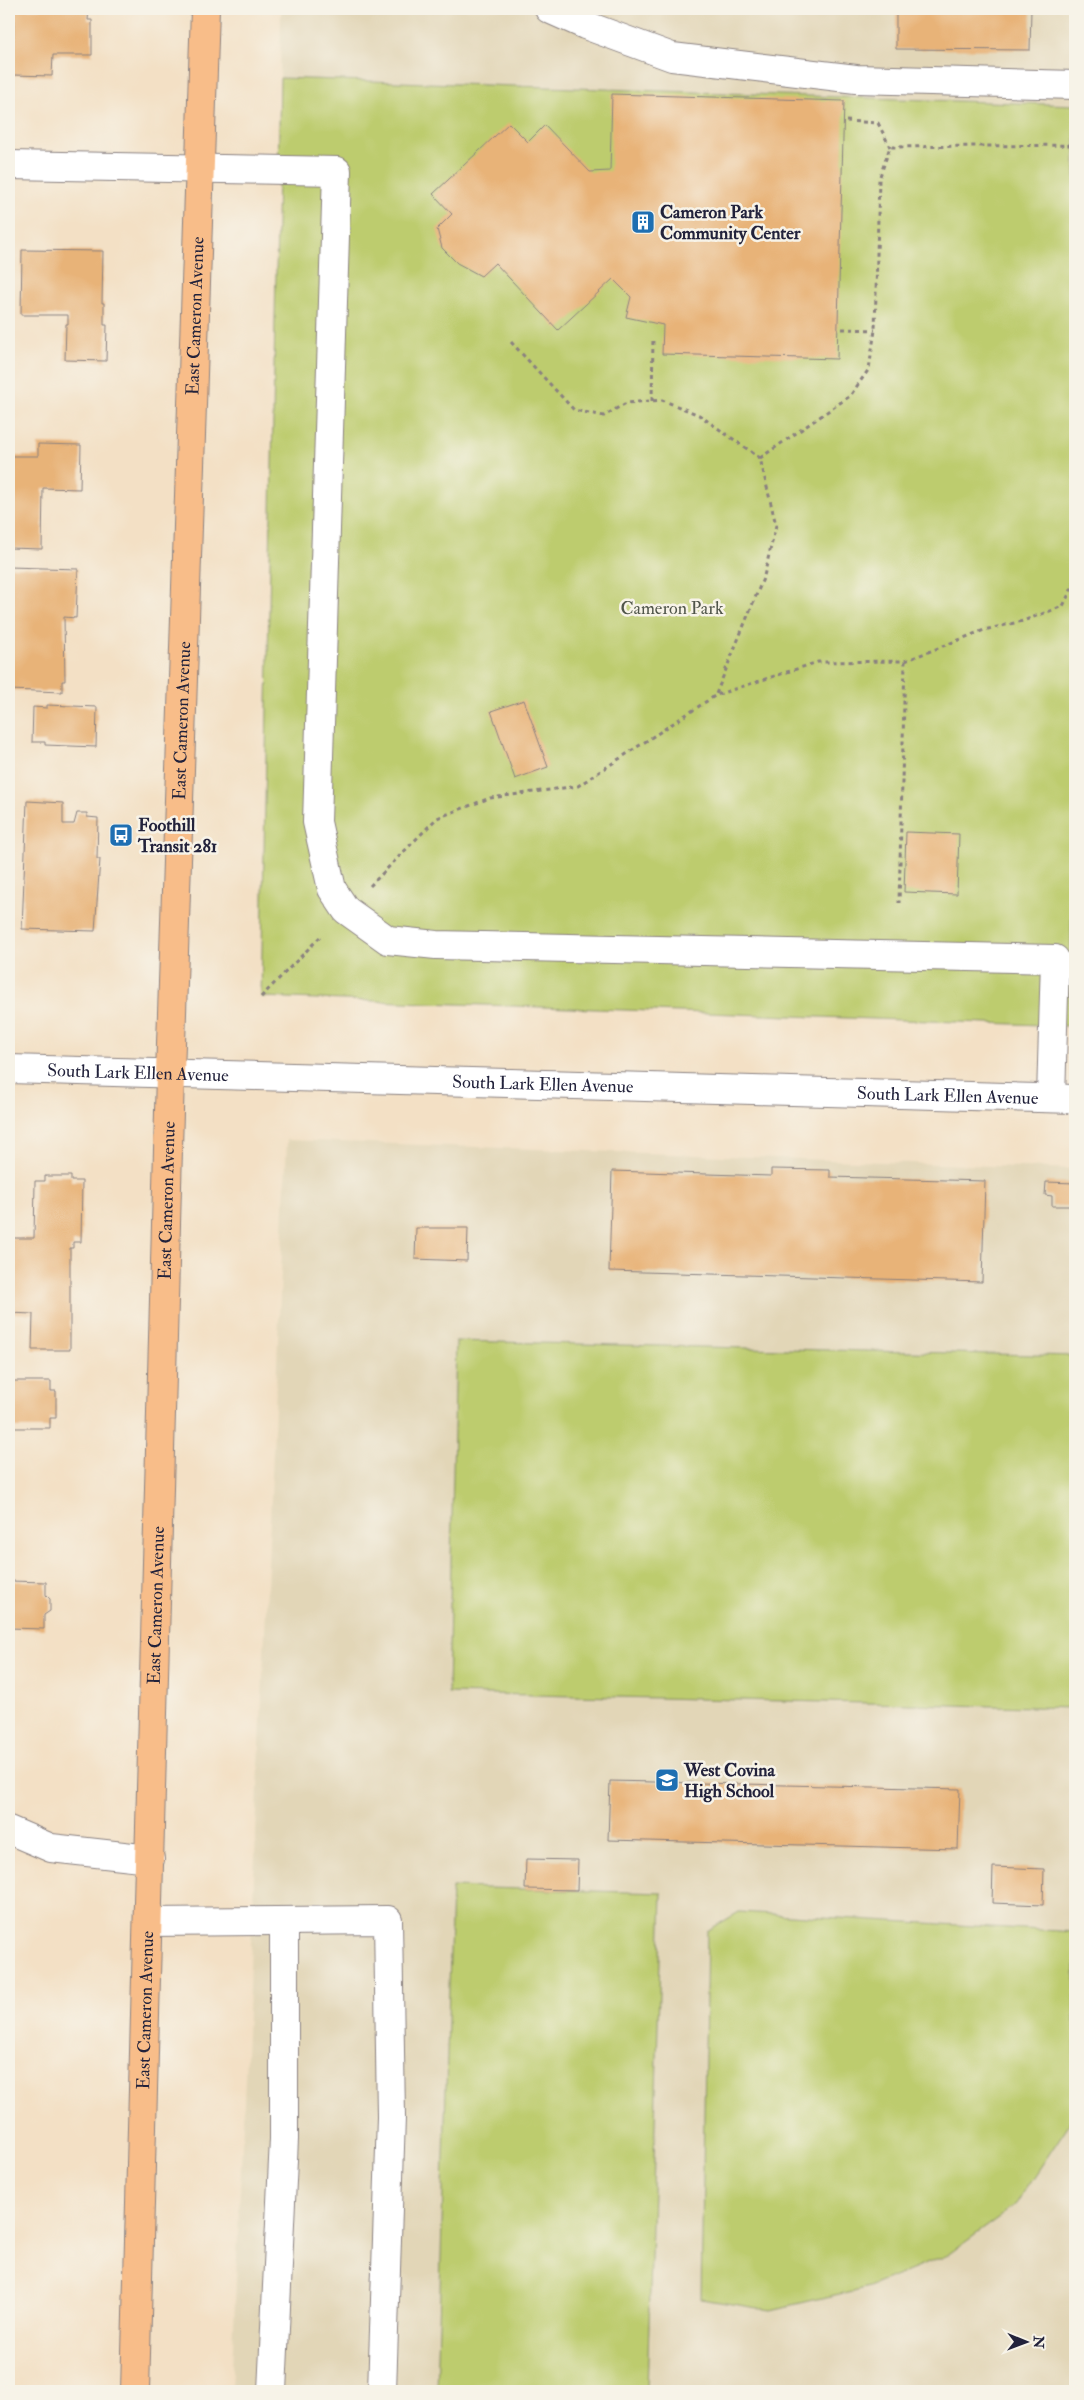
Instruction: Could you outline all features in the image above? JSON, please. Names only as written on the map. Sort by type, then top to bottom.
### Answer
[{"type":"main road","name":"East Cameron Avenue","points":[[135,2391],[170,1074],[205,9]]},
{"type":"street","points":[[549,9],[585,25],[672,57],[856,79],[1075,85]]},
{"type":"street","points":[[9,165],[337,171],[317,822],[332,888],[346,910],[388,940],[436,945],[1055,959],[1063,1098]]},
{"type":"street","name":"South Lark Ellen Avenue","points":[[9,1069],[1063,1098]]},
{"type":"street","points":[[9,1830],[51,1848],[150,1859]]},
{"type":"street","points":[[148,1922],[388,1920],[391,2117],[382,2391]]},
{"type":"street","points":[[272,2391],[284,2139],[284,1921]]},
{"type":"path","points":[[760,458],[850,396],[869,369],[875,330],[879,179],[890,147],[878,123],[846,121]]},
{"type":"path","points":[[890,147],[1075,145]]},
{"type":"path","points":[[842,329],[875,330]]},
{"type":"path","points":[[652,401],[653,338]]},
{"type":"path","points":[[511,342],[574,410],[604,416],[626,403],[662,400],[699,415],[760,458],[776,525],[764,576],[716,695]]},
{"type":"path","points":[[261,997],[437,818],[490,798],[578,786],[716,695],[818,662],[905,661],[984,630],[1023,621],[1063,606],[1075,582]]},
{"type":"path","points":[[899,903],[905,661]]},
{"type":"shaded area","points":[[281,9],[1075,9],[1075,105],[280,78]]},
{"type":"shaded area","name":"West Covina High School","points":[[287,1140],[1075,1169],[1075,2391],[231,2391]]},
{"type":"green space","name":"Cameron Park","points":[[280,78],[1075,105],[1075,758],[1069,1026],[261,997]]},
{"type":"green space","points":[[456,1341],[1075,1356],[1075,1708],[448,1693]]},
{"type":"green space","points":[[452,1887],[662,1893],[647,2391],[437,2391]]},
{"type":"green space","points":[[739,1912],[1075,1932],[1075,2106],[1069,2124],[1014,2207],[946,2256],[869,2287],[771,2310],[701,2299],[707,1931]]},
{"type":"building","points":[[14,9],[89,9],[88,20],[92,20],[92,55],[53,55],[52,76],[13,75]]},
{"type":"building","points":[[896,9],[1031,9],[1030,50],[896,49]]},
{"type":"building","name":"Cameron Park Community Center","points":[[612,94],[844,101],[837,359],[662,354],[663,325],[626,317],[631,297],[613,279],[558,330],[495,263],[481,276],[457,263],[442,248],[437,229],[452,214],[433,194],[509,123],[528,142],[545,125],[590,172],[610,171]]},
{"type":"building","points":[[22,250],[103,251],[102,303],[104,303],[104,325],[107,325],[106,361],[65,360],[68,315],[21,315]]},
{"type":"building","points":[[38,444],[81,445],[80,489],[43,488],[42,549],[9,548],[9,456],[38,456]]},
{"type":"building","points":[[9,567],[78,569],[76,618],[64,617],[65,681],[62,681],[62,692],[9,690]]},
{"type":"building","points":[[524,700],[548,767],[515,779],[491,711]]},
{"type":"building","points":[[47,705],[97,707],[96,747],[45,745],[45,742],[32,742],[33,707],[47,708]]},
{"type":"building","points":[[27,801],[63,803],[63,824],[74,824],[77,813],[87,813],[87,817],[98,818],[97,859],[100,859],[95,931],[22,929]]},
{"type":"building","points":[[906,832],[959,834],[957,894],[904,892]]},
{"type":"building","points":[[771,1169],[830,1170],[830,1177],[985,1181],[982,1282],[609,1271],[612,1171],[771,1176]]},
{"type":"building","points":[[45,1176],[71,1176],[71,1181],[82,1181],[81,1242],[73,1242],[73,1248],[70,1248],[70,1350],[32,1350],[33,1314],[9,1313],[9,1238],[34,1238],[35,1181],[45,1181]]},
{"type":"building","points":[[1046,1182],[1075,1183],[1075,1206],[1052,1206],[1052,1196],[1045,1195]]},
{"type":"building","points":[[416,1228],[468,1228],[467,1261],[415,1259]]},
{"type":"building","points":[[9,1381],[51,1381],[51,1391],[56,1391],[56,1418],[50,1418],[50,1428],[9,1428]]},
{"type":"building","points":[[9,1581],[46,1582],[46,1595],[50,1599],[50,1611],[44,1615],[44,1629],[9,1628]]},
{"type":"building","points":[[610,1781],[960,1789],[958,1849],[608,1840]]},
{"type":"building","points":[[526,1859],[578,1860],[577,1890],[525,1889]]},
{"type":"building","points":[[993,1867],[1044,1869],[1043,1905],[992,1903]]},
{"type":"place","name":"Cameron Park Community Center","points":[[643,222]]},
{"type":"place","name":"Foothill Transit 281","points":[[121,835]]},
{"type":"place","name":"West Covina High School","points":[[667,1780]]}]
